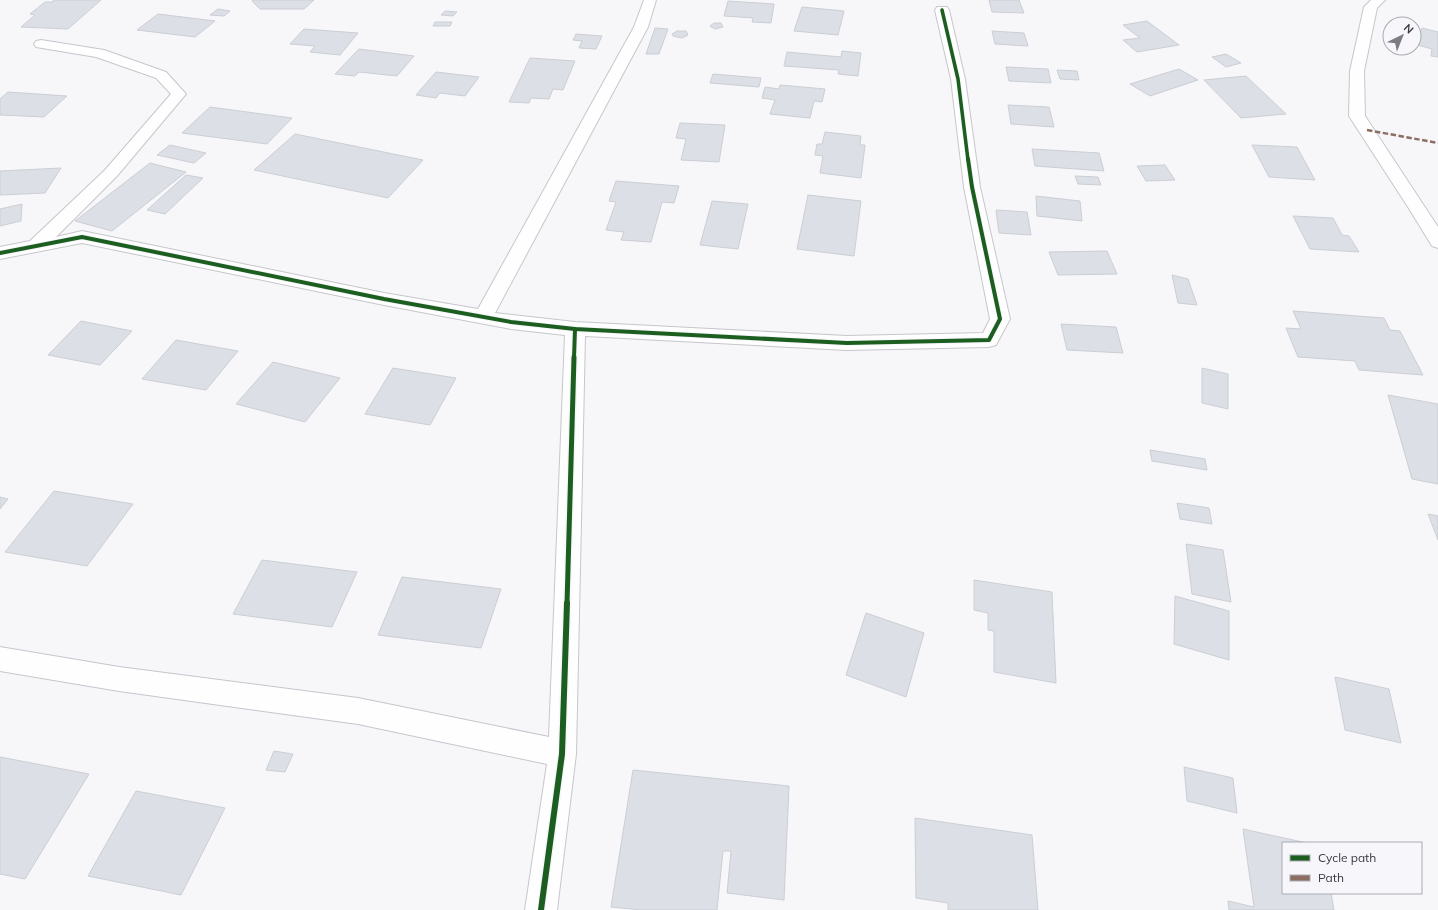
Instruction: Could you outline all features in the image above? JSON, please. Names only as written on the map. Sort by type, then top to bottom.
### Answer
[{"type":"street","points":[[484,317],[641,27],[650,0]]},
{"type":"street","points":[[1379,0],[1371,7],[1357,71],[1357,116],[1417,207],[1438,242]]},
{"type":"street","points":[[0,253],[82,237],[384,299],[484,317],[576,329],[847,343],[989,340],[1000,319],[972,187],[958,79],[942,10]]},
{"type":"street","points":[[36,246],[111,173],[179,94],[161,75],[99,53],[41,44]]},
{"type":"street","points":[[541,910],[562,754],[576,329]]},
{"type":"street","points":[[0,659],[119,679],[358,711],[562,754]]},
{"type":"building","points":[[54,0],[101,0],[68,29],[21,27],[35,15],[30,14],[45,2],[52,2]]},
{"type":"building","points":[[314,0],[304,9],[260,9],[252,1]]},
{"type":"building","points":[[989,0],[1019,0],[1024,13],[992,12]]},
{"type":"building","points":[[728,1],[774,4],[771,23],[752,22],[753,18],[724,16]]},
{"type":"building","points":[[802,7],[844,11],[838,35],[794,31]]},
{"type":"building","points":[[218,9],[230,11],[224,16],[210,15]]},
{"type":"building","points":[[445,11],[457,12],[453,16],[441,15]]},
{"type":"building","points":[[158,14],[215,21],[195,37],[137,30]]},
{"type":"building","points":[[1147,21],[1179,45],[1137,52],[1123,40],[1140,38],[1123,25]]},
{"type":"building","points":[[435,22],[452,22],[450,26],[433,26]]},
{"type":"building","points":[[714,23],[721,23],[723,27],[715,29],[710,26]]},
{"type":"building","points":[[655,28],[668,29],[659,54],[646,54]]},
{"type":"building","points":[[1422,28],[1438,32],[1438,57],[1431,56],[1432,49],[1422,46]]},
{"type":"building","points":[[304,29],[358,33],[340,55],[310,52],[315,46],[290,44]]},
{"type":"building","points":[[677,31],[686,31],[688,35],[682,38],[673,36],[672,34]]},
{"type":"building","points":[[992,31],[1024,33],[1028,46],[995,44]]},
{"type":"building","points":[[576,34],[602,36],[596,49],[579,48],[582,41],[573,40]]},
{"type":"building","points":[[359,49],[414,56],[397,76],[359,72],[355,76],[335,74]]},
{"type":"building","points":[[842,51],[861,53],[858,76],[838,74],[839,70],[784,66],[787,52],[841,57]]},
{"type":"building","points":[[1226,54],[1241,63],[1226,67],[1212,57]]},
{"type":"building","points":[[530,58],[575,61],[563,90],[553,89],[549,99],[531,98],[529,103],[509,102]]},
{"type":"building","points":[[1006,67],[1048,69],[1051,83],[1009,81]]},
{"type":"building","points":[[1179,69],[1198,80],[1150,96],[1130,84]]},
{"type":"building","points":[[1057,70],[1077,71],[1079,80],[1060,79]]},
{"type":"building","points":[[436,72],[479,77],[465,96],[440,93],[436,98],[416,95]]},
{"type":"building","points":[[713,74],[761,78],[759,87],[710,83]]},
{"type":"building","points":[[1246,76],[1286,114],[1241,118],[1204,80]]},
{"type":"building","points":[[780,85],[825,89],[822,102],[814,101],[810,118],[770,114],[775,100],[762,98],[765,87],[779,89]]},
{"type":"building","points":[[8,92],[67,96],[44,117],[0,115],[0,99]]},
{"type":"building","points":[[1008,105],[1049,107],[1054,127],[1011,124]]},
{"type":"building","points":[[210,107],[292,118],[267,144],[182,133]]},
{"type":"building","points":[[680,123],[725,125],[719,162],[681,160],[686,139],[676,138]]},
{"type":"building","points":[[825,132],[861,136],[860,145],[865,145],[861,178],[820,173],[823,156],[815,155],[817,144],[822,144]]},
{"type":"building","points":[[295,134],[423,160],[388,198],[254,170]]},
{"type":"building","points":[[170,145],[206,153],[194,163],[157,155]]},
{"type":"building","points":[[1252,145],[1297,147],[1315,180],[1269,177]]},
{"type":"building","points":[[1032,149],[1099,153],[1104,171],[1035,166]]},
{"type":"building","points":[[150,163],[186,172],[112,231],[75,221]]},
{"type":"building","points":[[1165,165],[1175,180],[1146,181],[1137,166]]},
{"type":"building","points":[[61,168],[45,193],[0,195],[0,171]]},
{"type":"building","points":[[186,175],[203,178],[165,214],[147,210]]},
{"type":"building","points":[[1075,176],[1098,177],[1101,185],[1078,184]]},
{"type":"building","points":[[616,181],[679,186],[674,203],[662,202],[651,242],[621,240],[624,232],[606,230],[616,202],[609,201]]},
{"type":"building","points":[[808,195],[861,201],[854,256],[797,249]]},
{"type":"building","points":[[1036,196],[1080,201],[1082,221],[1037,216]]},
{"type":"building","points":[[712,201],[748,204],[738,249],[700,245]]},
{"type":"building","points":[[22,204],[21,221],[0,226],[0,209]]},
{"type":"building","points":[[996,210],[1027,212],[1031,235],[999,233]]},
{"type":"building","points":[[1293,216],[1333,218],[1342,235],[1349,236],[1359,252],[1310,249]]},
{"type":"building","points":[[1107,251],[1117,274],[1058,275],[1049,252]]},
{"type":"building","points":[[1172,275],[1188,279],[1197,305],[1178,303]]},
{"type":"building","points":[[1293,311],[1384,318],[1390,330],[1400,331],[1423,375],[1359,370],[1355,361],[1298,357],[1286,328],[1301,329]]},
{"type":"building","points":[[81,321],[132,331],[100,365],[48,355]]},
{"type":"building","points":[[1061,324],[1116,327],[1123,353],[1067,350]]},
{"type":"building","points":[[176,340],[238,351],[206,390],[142,379]]},
{"type":"building","points":[[273,362],[340,378],[305,422],[236,404]]},
{"type":"building","points":[[393,368],[456,378],[430,425],[365,414]]},
{"type":"building","points":[[1202,368],[1228,374],[1228,409],[1202,403]]},
{"type":"building","points":[[1388,395],[1438,404],[1438,484],[1412,479]]},
{"type":"building","points":[[1150,450],[1205,459],[1207,470],[1152,461]]},
{"type":"building","points":[[54,491],[133,504],[87,566],[5,552]]},
{"type":"building","points":[[0,497],[8,499],[0,509]]},
{"type":"building","points":[[1177,503],[1209,508],[1212,524],[1180,519]]},
{"type":"building","points":[[1428,514],[1438,516],[1438,540]]},
{"type":"building","points":[[1186,544],[1223,550],[1231,602],[1192,594]]},
{"type":"building","points":[[262,560],[357,572],[332,627],[233,614]]},
{"type":"building","points":[[402,577],[501,589],[481,648],[378,635]]},
{"type":"building","points":[[974,580],[1052,592],[1056,683],[994,672],[994,631],[988,630],[988,613],[974,610]]},
{"type":"building","points":[[1175,596],[1229,611],[1229,660],[1174,644]]},
{"type":"building","points":[[866,613],[924,633],[906,697],[846,675]]},
{"type":"building","points":[[1335,677],[1389,689],[1401,743],[1345,730]]},
{"type":"building","points":[[274,751],[293,754],[285,772],[266,770]]},
{"type":"building","points":[[0,757],[89,774],[25,879],[0,874]]},
{"type":"building","points":[[1184,767],[1233,778],[1237,813],[1187,801]]},
{"type":"building","points":[[633,770],[789,786],[784,900],[727,893],[731,851],[723,851],[717,910],[641,910],[611,907]]},
{"type":"building","points":[[136,791],[225,808],[181,895],[88,876]]},
{"type":"building","points":[[915,818],[1032,835],[1038,910],[948,910],[948,903],[916,898]]},
{"type":"building","points":[[1243,829],[1302,842],[1282,842],[1282,894],[1331,894],[1334,910],[1229,910],[1228,901],[1254,907]]},
{"type":"marked path","points":[[1367,130],[1438,143]]},
{"type":"cycle path","points":[[0,253],[82,237],[384,299],[511,322],[575,329],[847,343],[989,340],[1000,319],[972,187],[958,79],[942,10]]},
{"type":"cycle path","points":[[541,910],[562,754],[575,329]]}]
